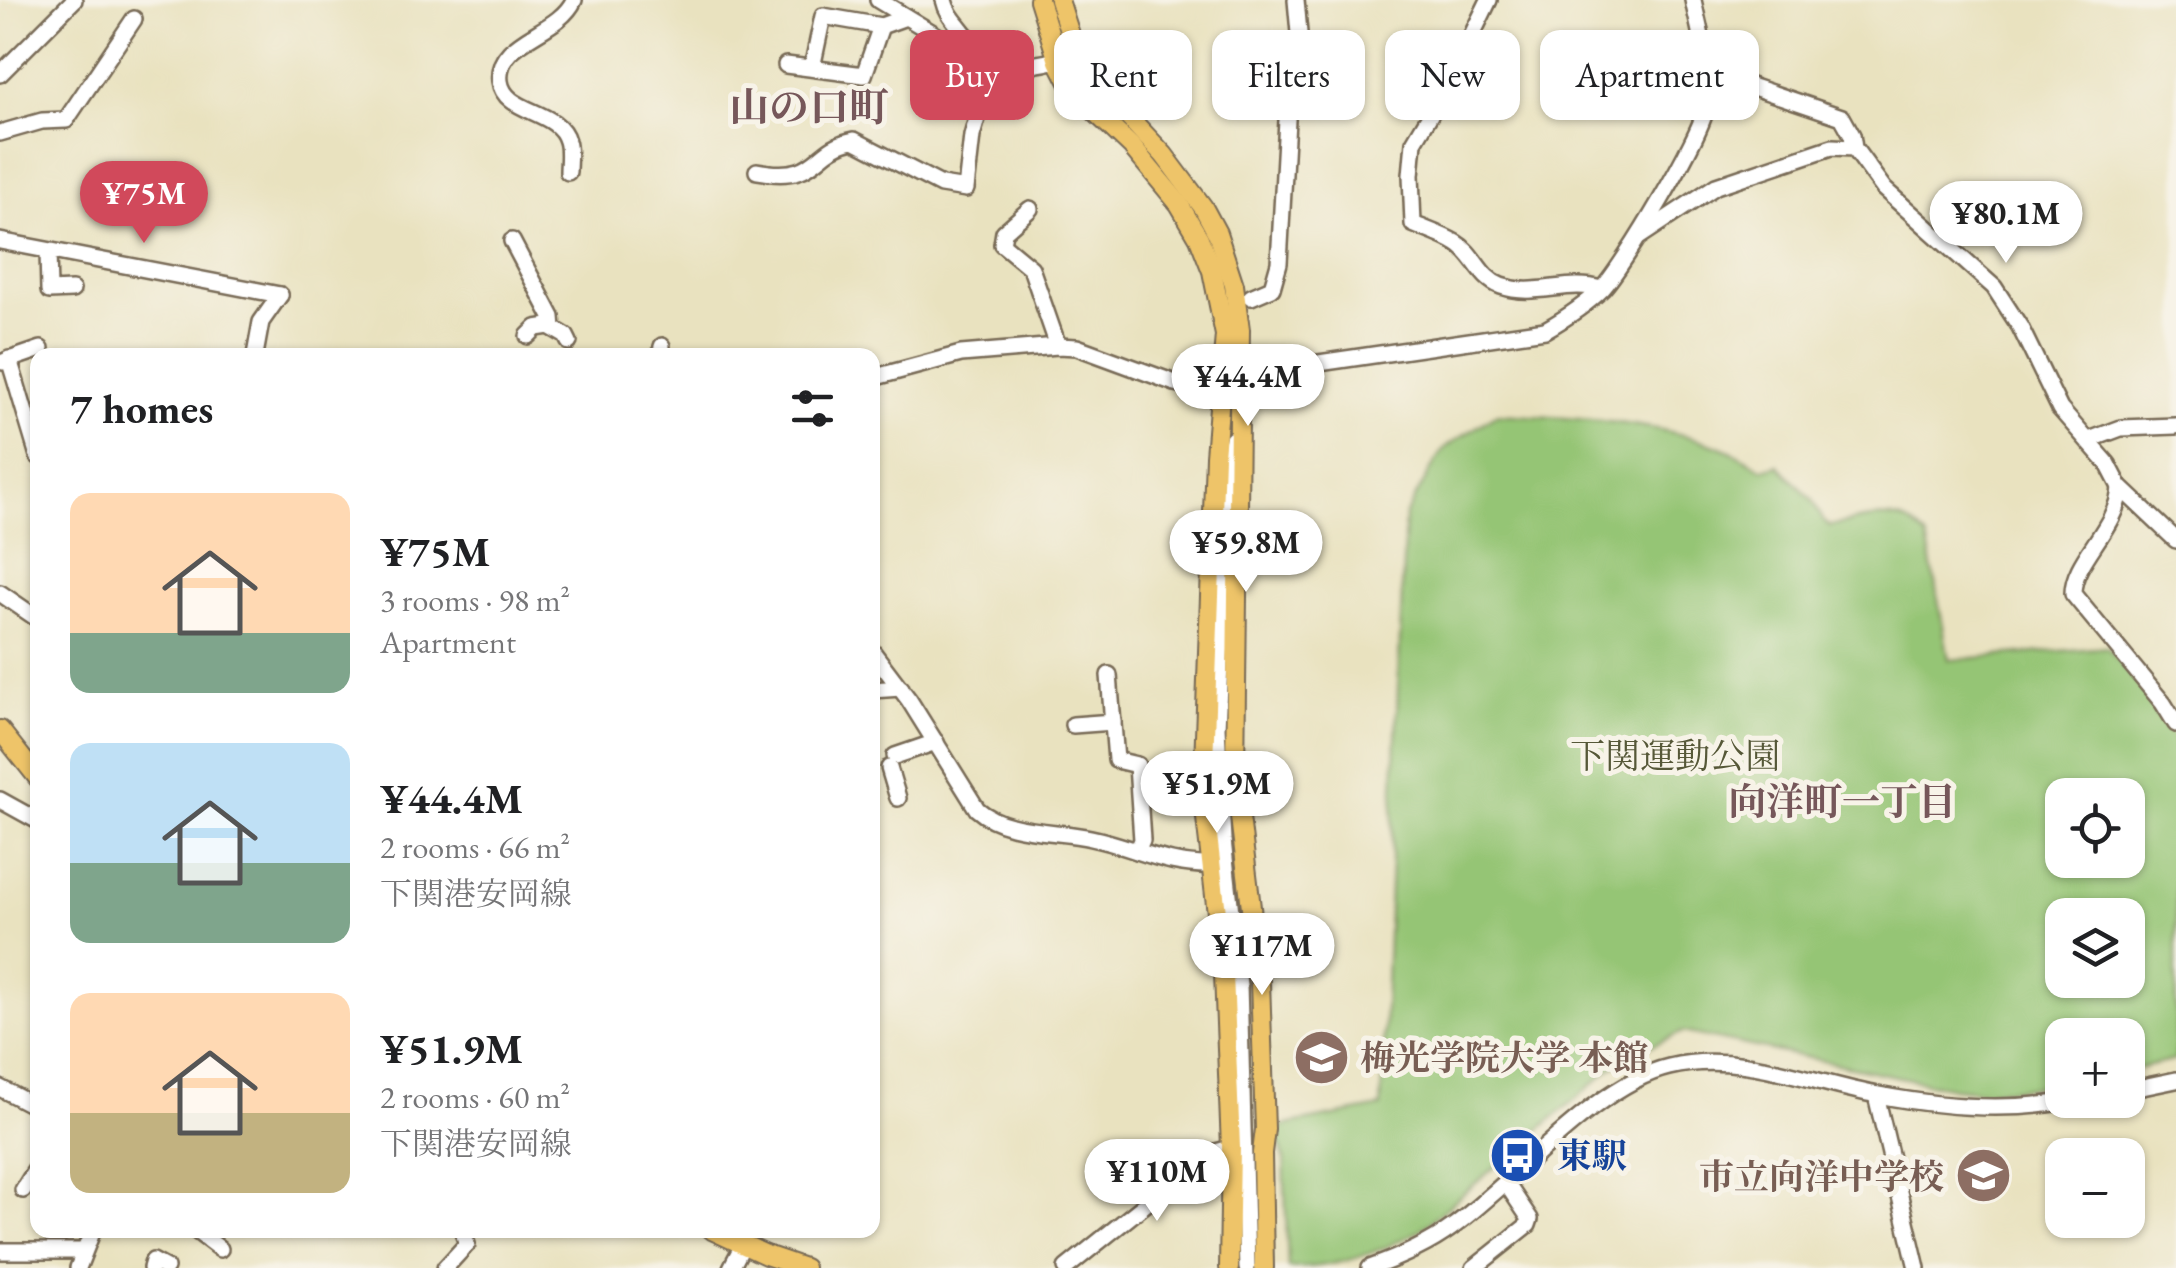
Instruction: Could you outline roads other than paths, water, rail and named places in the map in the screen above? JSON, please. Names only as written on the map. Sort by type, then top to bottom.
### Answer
[{"type":"main road","points":[[1039,0],[1054,31]]},
{"type":"main road","points":[[1059,0],[1063,30]]},
{"type":"main road","points":[[1104,120],[1132,147],[1179,204],[1200,238],[1212,271],[1224,335],[1231,396],[1235,776],[1260,982],[1264,1268]]},
{"type":"main road","points":[[1230,1268],[1231,1148],[1224,974],[1214,865],[1202,792],[1216,456],[1231,396]]},
{"type":"main road","points":[[0,730],[30,768]]},
{"type":"main road","points":[[730,1238],[804,1268]]},
{"type":"street","points":[[0,74],[74,0]]},
{"type":"street","points":[[568,172],[568,142],[562,130],[508,98],[501,88],[500,70],[507,54],[564,18],[574,0]]},
{"type":"street","points":[[878,0],[928,30]]},
{"type":"street","points":[[944,0],[946,10],[964,30]]},
{"type":"street","points":[[1251,297],[1272,288],[1280,263],[1288,102],[1299,33],[1296,0]]},
{"type":"street","points":[[1489,0],[1413,146],[1413,224],[1458,244],[1486,278],[1498,285],[1529,292],[1571,286],[1601,289]]},
{"type":"street","points":[[1693,0],[1700,30]]},
{"type":"street","points":[[812,68],[823,16],[881,26],[906,17]]},
{"type":"street","points":[[0,133],[42,121],[66,120],[134,19]]},
{"type":"street","points":[[786,65],[864,75],[881,26]]},
{"type":"street","points":[[1759,89],[1842,117],[1854,148],[1894,200],[1994,286],[2020,326],[2053,398],[2108,464],[2120,487],[2176,540]]},
{"type":"street","points":[[757,170],[780,174],[804,172],[854,140],[941,185],[966,188],[975,120]]},
{"type":"street","points":[[880,374],[961,354],[1076,347],[1187,387],[1231,396],[1312,364],[1530,334],[1565,319],[1601,289],[1638,238],[1702,120]]},
{"type":"street","points":[[1638,238],[1716,186],[1818,151],[1854,148]]},
{"type":"street","points":[[1030,209],[1004,232],[1002,244],[1031,268],[1058,346]]},
{"type":"street","points":[[512,241],[552,317],[553,328]]},
{"type":"street","points":[[0,242],[280,294],[264,316],[257,348]]},
{"type":"street","points":[[48,251],[49,291],[72,290]]},
{"type":"street","points":[[528,336],[544,326],[566,336],[569,342]]},
{"type":"street","points":[[30,353],[4,362],[30,434]]},
{"type":"street","points":[[1231,396],[1217,728],[1244,1074],[1247,1268]]},
{"type":"street","points":[[2089,440],[2121,428],[2176,426]]},
{"type":"street","points":[[2120,487],[2115,514],[2076,578],[2073,594],[2176,724]]},
{"type":"street","points":[[1,592],[30,613]]},
{"type":"street","points":[[880,661],[977,808],[988,818],[1092,838],[1170,863],[1214,865]]},
{"type":"street","points":[[1109,675],[1116,760],[1137,765],[1142,840],[1137,852]]},
{"type":"street","points":[[880,689],[901,688]]},
{"type":"street","points":[[1073,725],[1113,722]]},
{"type":"street","points":[[898,798],[892,762],[936,742]]},
{"type":"street","points":[[0,800],[30,817]]},
{"type":"street","points":[[1366,1266],[1403,1256],[1450,1230],[1596,1105],[1639,1078],[1668,1067],[1736,1063],[1876,1095],[1971,1106],[2045,1105]]},
{"type":"street","points":[[2145,1086],[2176,1080]]},
{"type":"street","points":[[0,1088],[30,1104]]},
{"type":"street","points":[[1876,1095],[1917,1268]]},
{"type":"street","points":[[1066,1268],[1208,1154],[1231,1148]]},
{"type":"street","points":[[24,1190],[30,1180]]},
{"type":"street","points":[[1474,1268],[1528,1225],[1530,1219],[1506,1183]]},
{"type":"street","points":[[78,1268],[89,1238]]},
{"type":"street","points":[[206,1238],[220,1249]]},
{"type":"street","points":[[445,1268],[467,1244],[465,1238]]},
{"type":"street","points":[[730,1268],[743,1244]]},
{"type":"street","points":[[0,1251],[83,1251]]},
{"type":"street","points":[[151,1268],[152,1261],[166,1268]]},
{"type":"place","name":"梅光学院大学 本館","points":[[1321,1057]]},
{"type":"place","name":"東駅","points":[[1518,1155]]},
{"type":"place","name":"市立向洋中学校","points":[[1983,1176]]},
{"type":"district","name":"山の口町","points":[[809,107]]},
{"type":"district","name":"向洋町一丁目","points":[[1842,801]]},
{"type":"park label","name":"下関運動公園","points":[[1675,755]]}]
